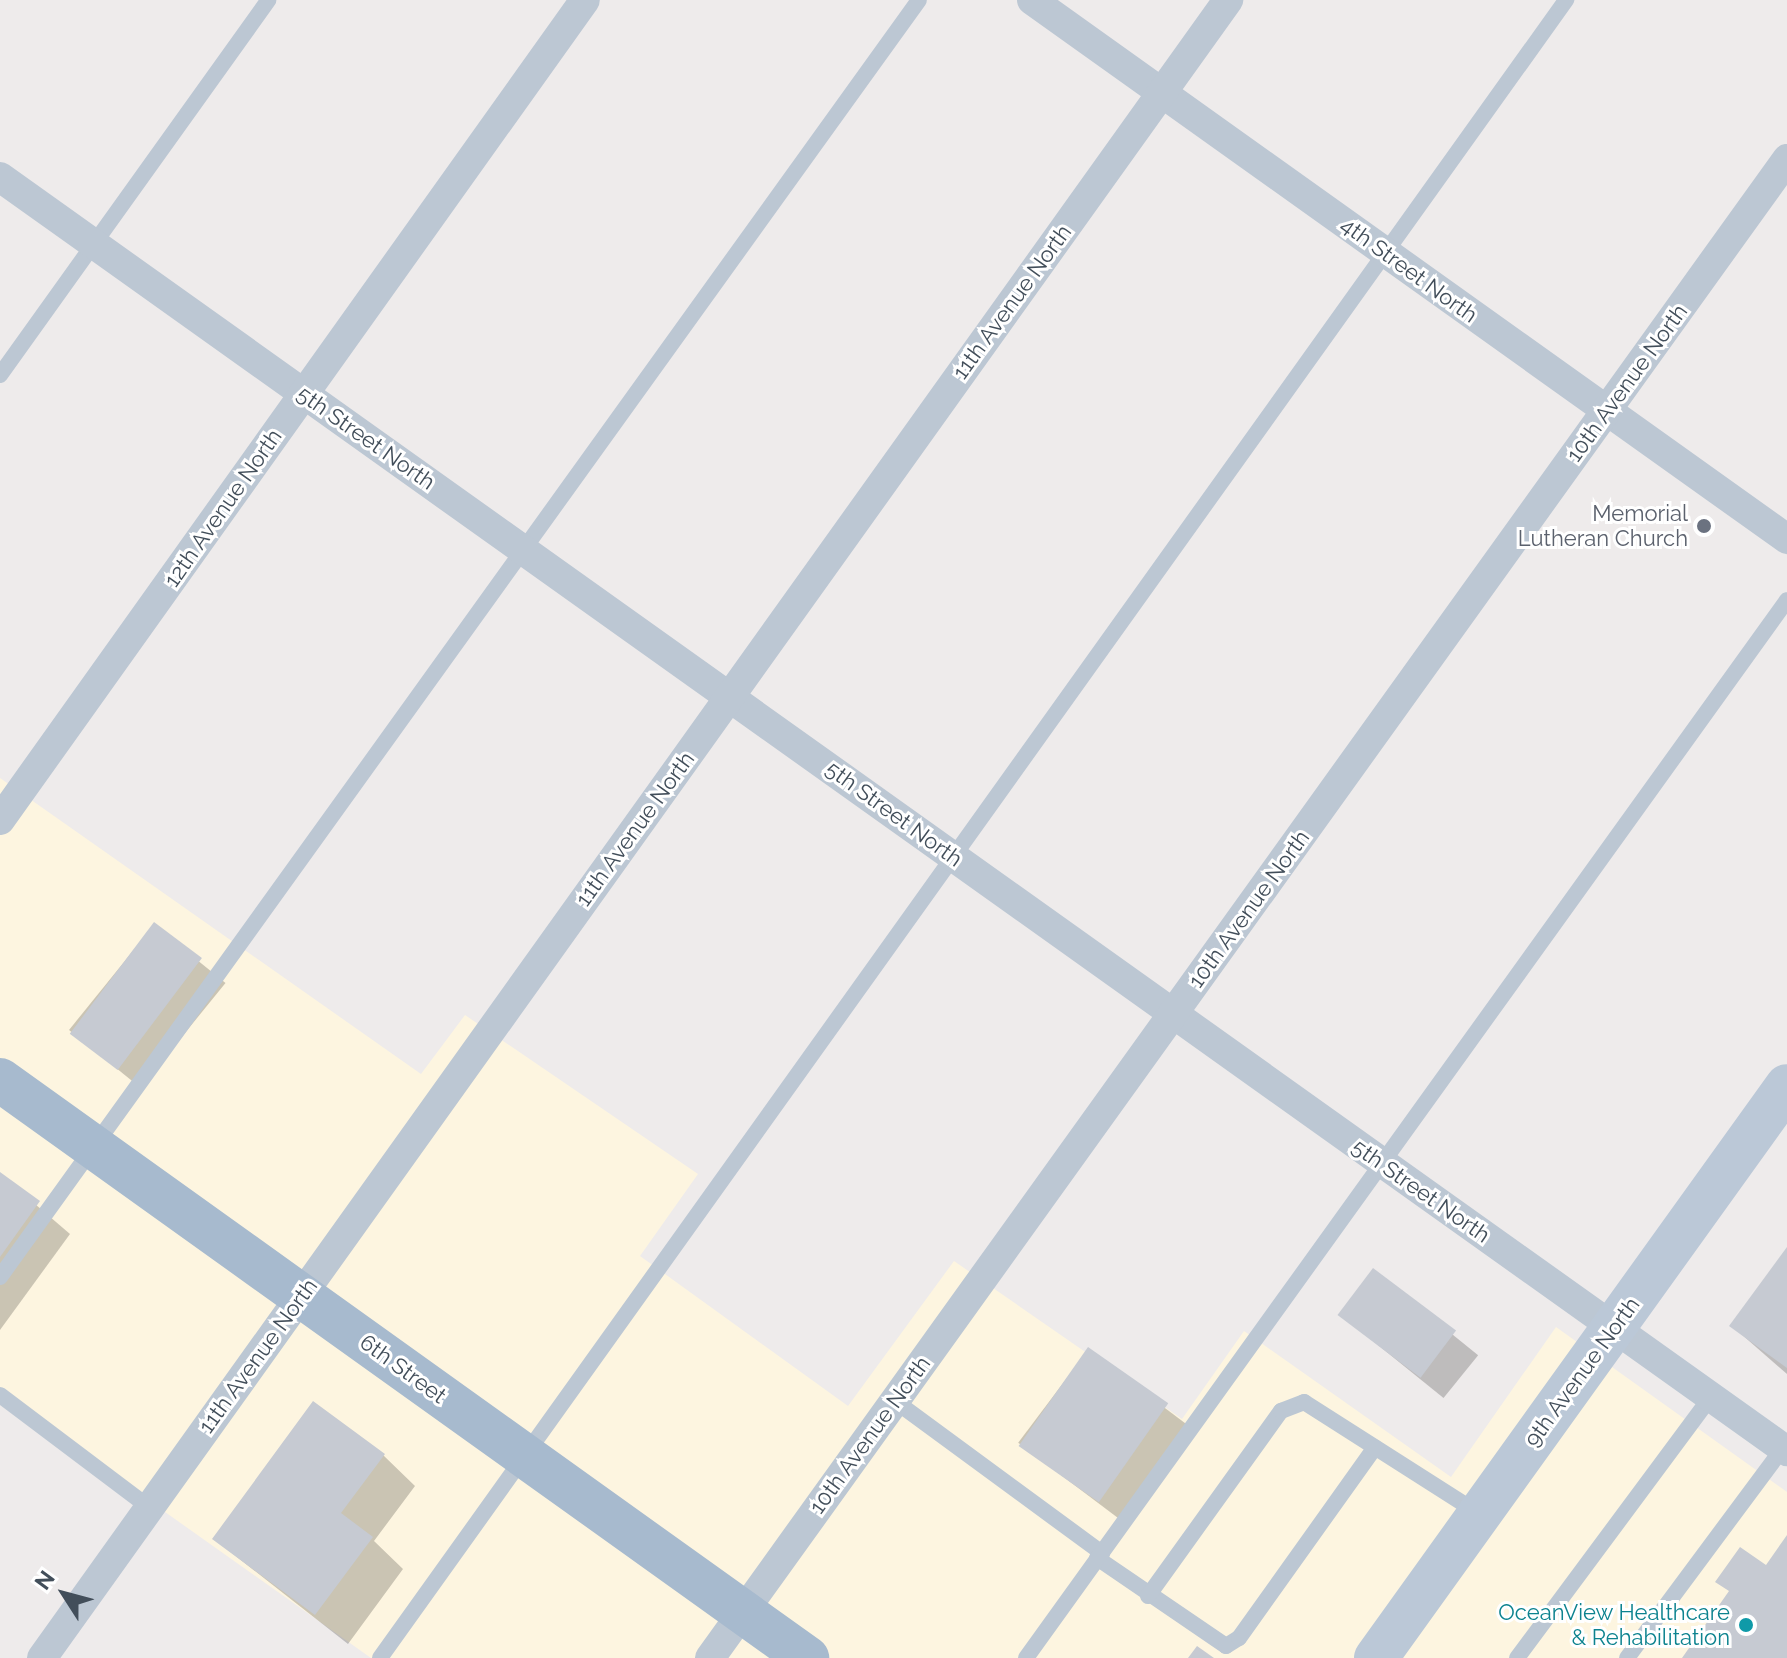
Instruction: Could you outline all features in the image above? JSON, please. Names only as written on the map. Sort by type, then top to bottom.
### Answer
[{"type":"main road","name":"6th Street","points":[[0,1080],[807,1658]]},
{"type":"street","name":"12th Avenue North","points":[[0,820],[585,0]]},
{"type":"street","name":"4th Street North","points":[[1032,0],[1386,252],[1604,414],[1787,539]]},
{"type":"street","name":"11th Avenue North","points":[[42,1658],[1228,0]]},
{"type":"street","name":"10th Avenue North","points":[[710,1658],[1787,159]]},
{"type":"street","name":"5th Street North","points":[[0,177],[954,856],[1171,1018],[1382,1163],[1785,1450]]},
{"type":"street","name":"9th Avenue North","points":[[1376,1658],[1787,1086]]},
{"type":"lane","points":[[0,375],[268,0]]},
{"type":"lane","points":[[0,1277],[919,0]]},
{"type":"lane","points":[[380,1658],[1566,0]]},
{"type":"lane","points":[[1026,1658],[1787,600]]},
{"type":"lane","points":[[0,1395],[150,1508]]},
{"type":"lane","points":[[1517,1658],[1711,1397]]},
{"type":"lane","points":[[895,1401],[1148,1596],[1226,1646],[1239,1638],[1375,1447]]},
{"type":"lane","points":[[1148,1596],[1281,1411],[1304,1402],[1479,1514]]},
{"type":"lane","points":[[1627,1658],[1785,1450]]},
{"type":"shaded area","points":[[0,778],[421,1074],[465,1015],[698,1174],[640,1256],[848,1406],[954,1261],[1182,1419],[1244,1331],[1451,1477],[1556,1327],[1787,1492],[1787,1658],[371,1658],[0,1395]]},
{"type":"building","points":[[154,922],[202,958],[118,1070],[70,1034]]},
{"type":"building","points":[[0,1172],[40,1201],[0,1257]]},
{"type":"building","points":[[1787,1247],[1787,1368],[1729,1326]]},
{"type":"building","points":[[1373,1268],[1456,1331],[1421,1378],[1337,1315]]},
{"type":"building","points":[[1088,1347],[1168,1403],[1099,1502],[1019,1446]]},
{"type":"building","points":[[313,1401],[385,1454],[341,1513],[373,1537],[315,1615],[212,1539]]},
{"type":"building","name":"OceanView Healthcare & Rehabilitation","points":[[1787,1535],[1787,1658],[1682,1658],[1729,1591],[1715,1582],[1740,1547],[1766,1565]]},
{"type":"building","points":[[1197,1646],[1214,1658],[1188,1658]]},
{"type":"place","name":"Memorial Lutheran Church","points":[[1704,526]]},
{"type":"place","name":"OceanView Healthcare & Rehabilitation","points":[[1746,1625]]}]
